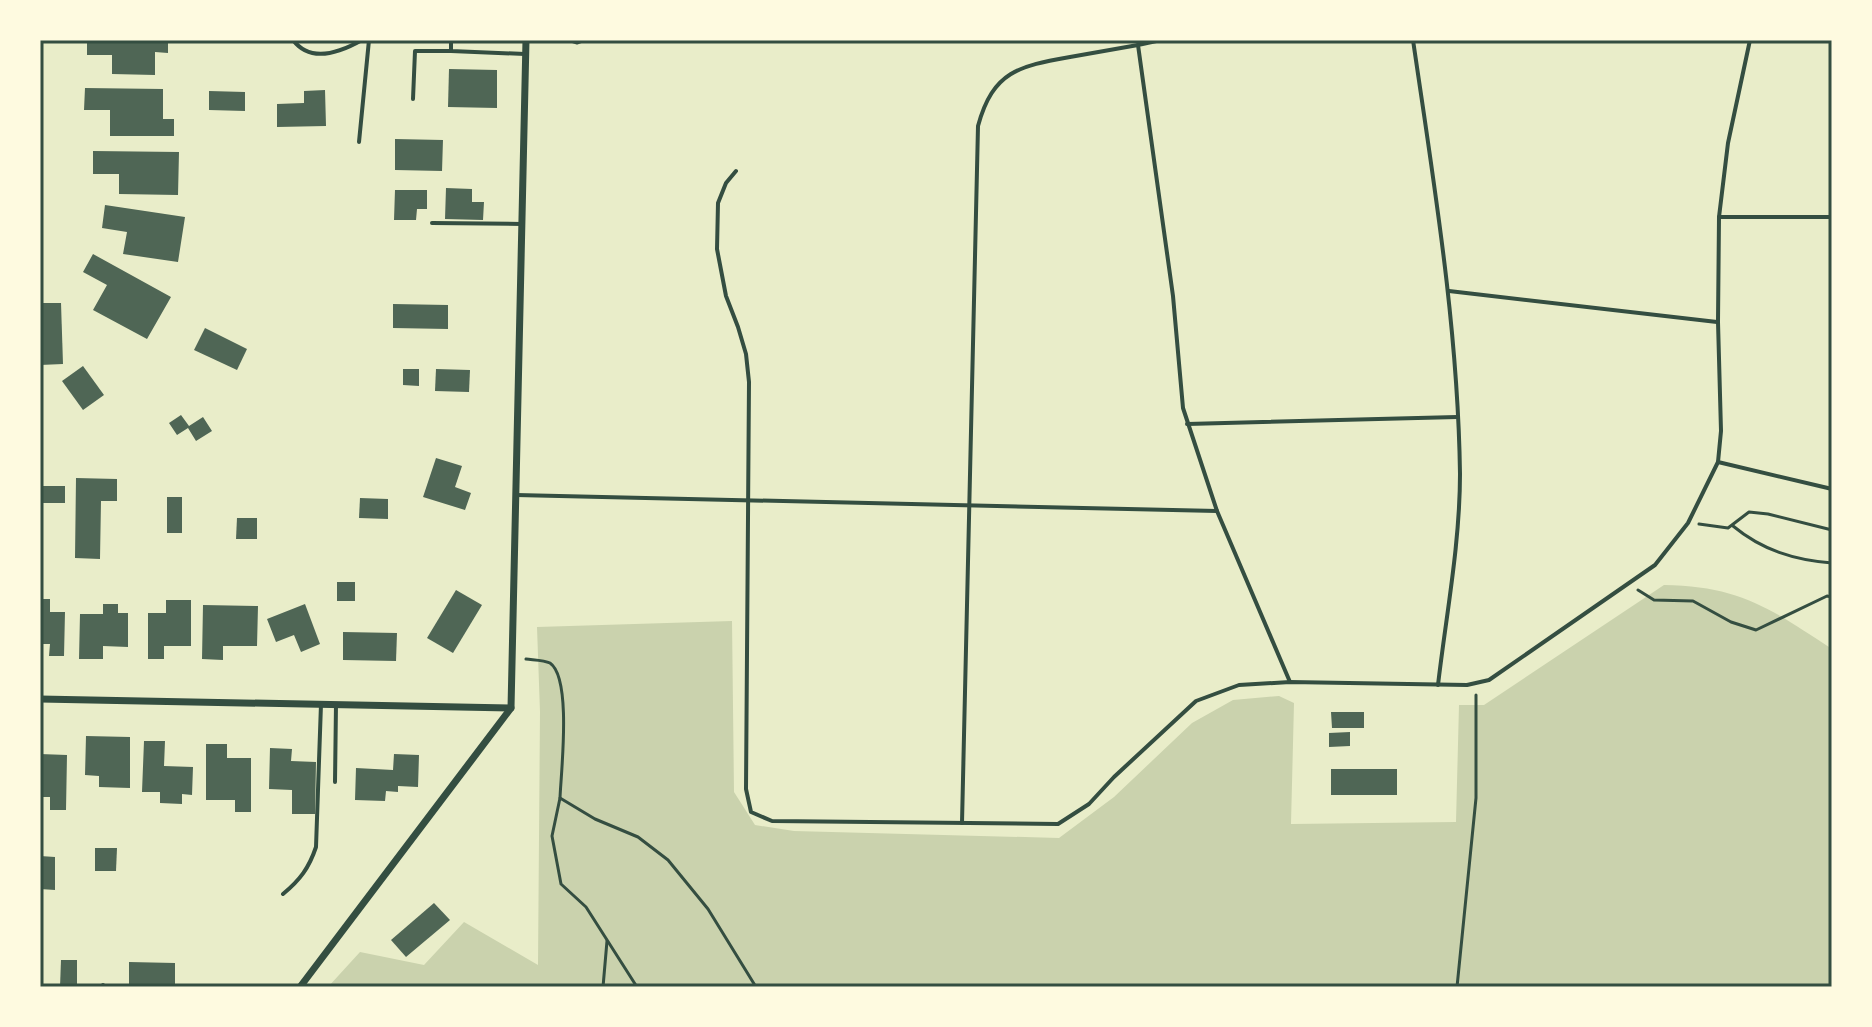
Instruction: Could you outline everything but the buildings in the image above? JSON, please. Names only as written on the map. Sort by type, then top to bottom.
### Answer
[{"type":"street","points":[[300,987],[511,708],[526,40]]},
{"type":"street","points":[[40,699],[511,708]]},
{"type":"lane","points":[[293,40],[303,50],[318,54],[345,49],[362,40]]},
{"type":"lane","points":[[359,142],[369,40]]},
{"type":"lane","points":[[451,40],[451,51]]},
{"type":"lane","points":[[962,823],[978,126],[984,103],[1002,81],[1027,65],[1161,40]]},
{"type":"lane","points":[[1413,40],[1449,291],[1458,417],[1458,515],[1438,685]]},
{"type":"lane","points":[[736,171],[726,183],[718,203],[717,249],[726,296],[738,327],[747,368],[750,500],[746,789],[751,812],[772,821],[1058,824],[1089,804],[1196,701],[1239,685],[1290,682],[1438,685],[1489,680],[1655,565],[1688,523],[1718,462],[1721,431],[1719,217],[1728,143],[1750,40]]},
{"type":"lane","points":[[1138,45],[1173,296],[1183,408],[1217,511],[1290,682]]},
{"type":"lane","points":[[413,99],[415,51],[526,54]]},
{"type":"lane","points":[[1719,217],[1832,217]]},
{"type":"lane","points":[[432,223],[522,224]]},
{"type":"lane","points":[[1449,291],[1718,322]]},
{"type":"lane","points":[[1187,424],[1458,417]]},
{"type":"lane","points":[[1718,462],[1832,489]]},
{"type":"lane","points":[[516,495],[1217,511]]},
{"type":"lane","points":[[283,894],[299,881],[316,847],[321,704]]},
{"type":"lane","points":[[335,782],[336,704]]},
{"type":"path","points":[[568,40],[577,43],[585,40]]},
{"type":"path","points":[[1688,523],[1728,528],[1749,512],[1832,530]]},
{"type":"path","points":[[1732,525],[1751,540],[1777,553],[1832,563]]},
{"type":"path","points":[[1628,584],[1654,600],[1693,601],[1731,622],[1756,630],[1794,610],[1827,596],[1832,597]]},
{"type":"path","points":[[521,667],[522,652]]},
{"type":"path","points":[[512,657],[549,662],[561,676],[564,728],[560,798],[552,836],[561,884],[586,907],[637,987]]},
{"type":"path","points":[[1457,987],[1476,798],[1476,683]]},
{"type":"path","points":[[560,798],[595,819],[638,837],[668,860],[708,909],[756,987]]},
{"type":"path","points":[[603,987],[607,941]]},
{"type":"green space","points":[[1664,585],[1714,590],[1754,602],[1832,649],[1832,987],[328,987],[360,952],[424,965],[464,922],[538,965],[540,712],[537,627],[732,621],[734,792],[755,825],[794,831],[1059,838],[1114,797],[1192,723],[1233,700],[1279,696],[1294,703],[1291,824],[1456,822],[1459,705],[1484,705]]}]
